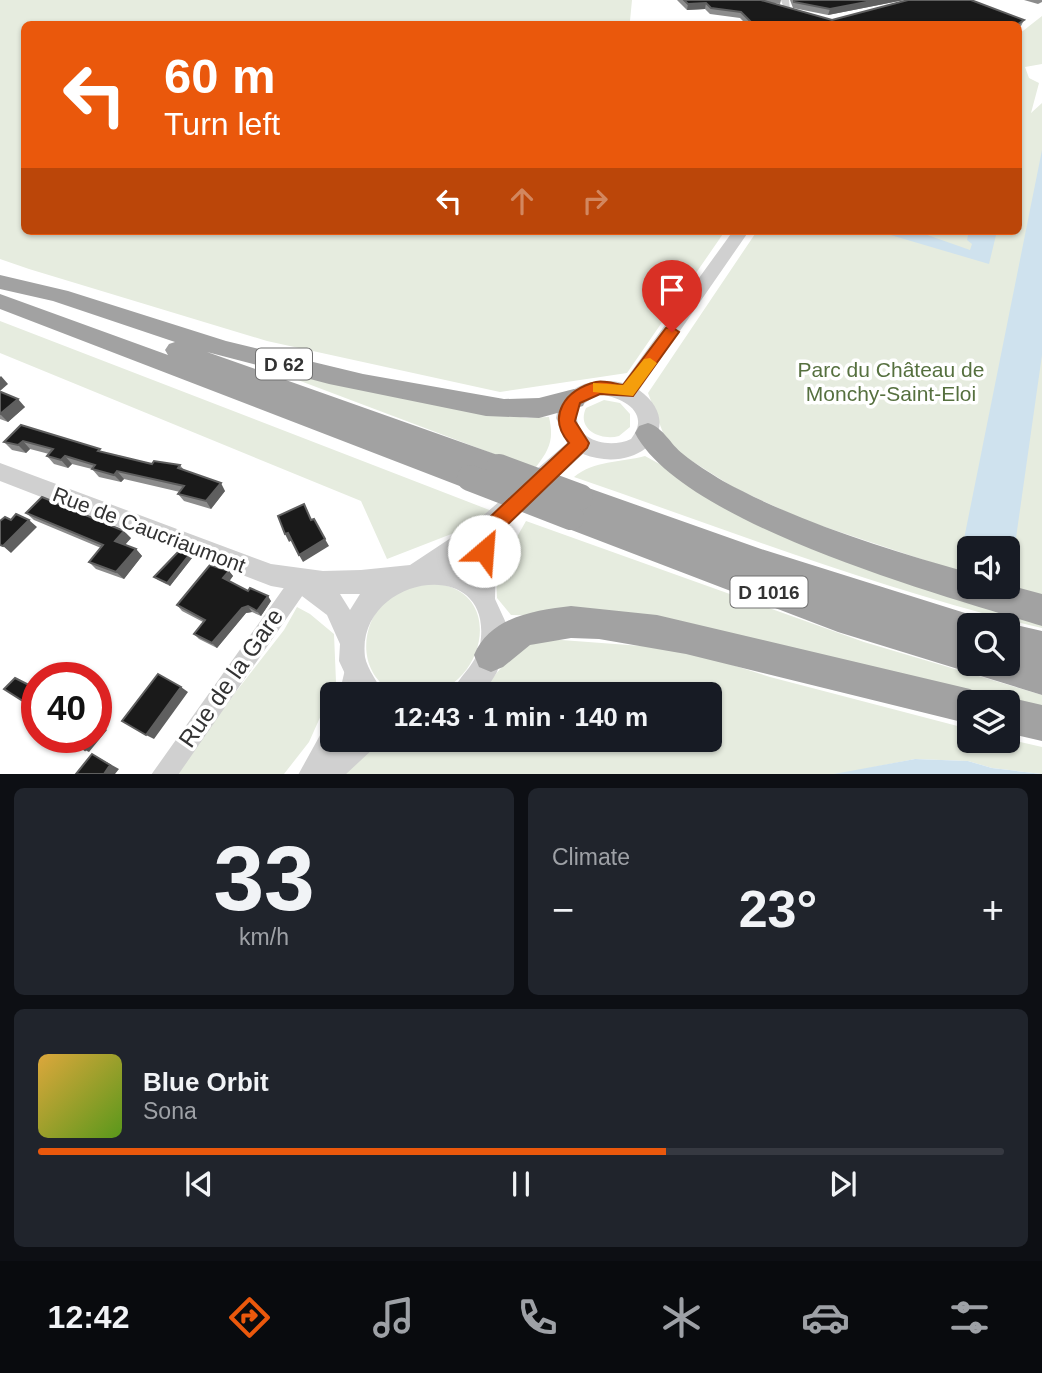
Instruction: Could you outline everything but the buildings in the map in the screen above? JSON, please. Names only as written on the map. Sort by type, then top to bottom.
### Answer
[{"type":"highway","name":"D 62","points":[[0,284],[49,292],[165,331],[274,362],[419,394],[517,410],[541,409],[574,399]]},
{"type":"highway","name":"D 1016","points":[[0,284],[499,467],[576,507],[816,609],[957,654]]},
{"type":"highway","name":"D 1016","points":[[0,302],[470,478],[576,507],[957,625]]},
{"type":"highway","points":[[648,433],[654,446],[669,461],[744,504],[867,553],[1042,610]]},
{"type":"highway","points":[[491,655],[508,639],[546,625],[612,626],[709,644],[957,704]]},
{"type":"highway","points":[[1020,642],[1042,648]]},
{"type":"highway","points":[[1020,672],[1042,678]]},
{"type":"highway","points":[[1020,718],[1042,723]]},
{"type":"street","points":[[627,392],[738,235]]},
{"type":"street","points":[[598,387],[627,392],[647,410],[650,424],[648,433],[638,445],[616,453],[597,451],[572,435],[566,421],[567,411],[574,399],[598,387]]},
{"type":"street","points":[[352,643],[358,621],[368,602],[384,587],[455,551],[497,522],[581,443]]},
{"type":"street","name":"Rue de Caucriaumont","points":[[0,472],[243,567],[300,582]]},
{"type":"street","points":[[476,682],[491,655],[493,625],[483,598],[484,551],[497,522]]},
{"type":"street","points":[[300,582],[361,582],[438,571],[457,576],[483,598]]},
{"type":"street","points":[[300,582],[336,606],[352,643],[355,669],[352,682]]},
{"type":"street","name":"Rue de la Gare","points":[[164,774],[300,582]]},
{"type":"street","points":[[355,669],[362,682]]},
{"type":"street","points":[[311,774],[323,752]]},
{"type":"street","points":[[328,774],[353,752]]},
{"type":"green space","points":[[0,0],[632,0],[630,21],[21,21],[21,235],[722,235],[627,373],[500,392],[267,341],[0,259]]},
{"type":"green space","name":"Parc du Château de Monchy-Saint-Eloi","points":[[1042,16],[1042,64],[1025,67],[1029,78],[1039,83],[1031,113],[1042,103],[1042,596],[1020,590],[1020,536],[957,536],[957,571],[804,520],[733,487],[668,446],[648,393],[754,235],[1022,235],[1022,32]]},
{"type":"green space","points":[[0,321],[492,511],[472,526],[387,559],[361,501],[0,353]]},
{"type":"green space","points":[[237,357],[443,403],[526,418],[549,417],[550,444],[536,467],[507,459]]},
{"type":"green space","points":[[604,400],[620,403],[630,414],[630,427],[619,436],[598,435],[587,428],[584,422],[586,408]]},
{"type":"green space","points":[[645,456],[665,467],[957,582],[957,599],[1001,599],[1042,615],[1042,628],[1020,622],[1020,613],[983,613],[923,596],[574,477],[599,465]]},
{"type":"green space","points":[[526,521],[864,642],[957,670],[957,676],[978,676],[1042,695],[1042,711],[1020,706],[1020,690],[957,691],[656,619],[511,615],[497,598],[496,574]]},
{"type":"green space","points":[[417,584],[444,585],[464,594],[475,609],[480,626],[478,646],[470,664],[457,680],[380,682],[373,673],[366,649],[370,624],[384,602]]},
{"type":"green space","points":[[297,607],[334,634],[336,682],[320,682],[320,718],[309,742],[284,774],[172,774],[284,630]]},
{"type":"green space","points":[[548,639],[682,649],[770,677],[957,726],[957,753],[1020,753],[1020,742],[1042,747],[1042,774],[992,768],[968,761],[915,759],[839,774],[344,774],[367,752],[722,752],[722,682],[489,682],[517,649]]},
{"type":"water","points":[[1042,150],[1042,355],[1016,536],[965,536]]},
{"type":"water","points":[[891,235],[927,235],[970,250],[972,244],[967,240],[968,235],[996,235],[989,264]]},
{"type":"water","points":[[915,759],[968,761],[992,768],[1042,774],[834,774]]},
{"type":"slow traffic","points":[[598,387],[627,392],[650,363]]},
{"type":"route","points":[[484,551],[497,522],[581,443],[572,435],[566,421],[567,411],[574,399],[598,387],[627,392],[672,332]]}]
